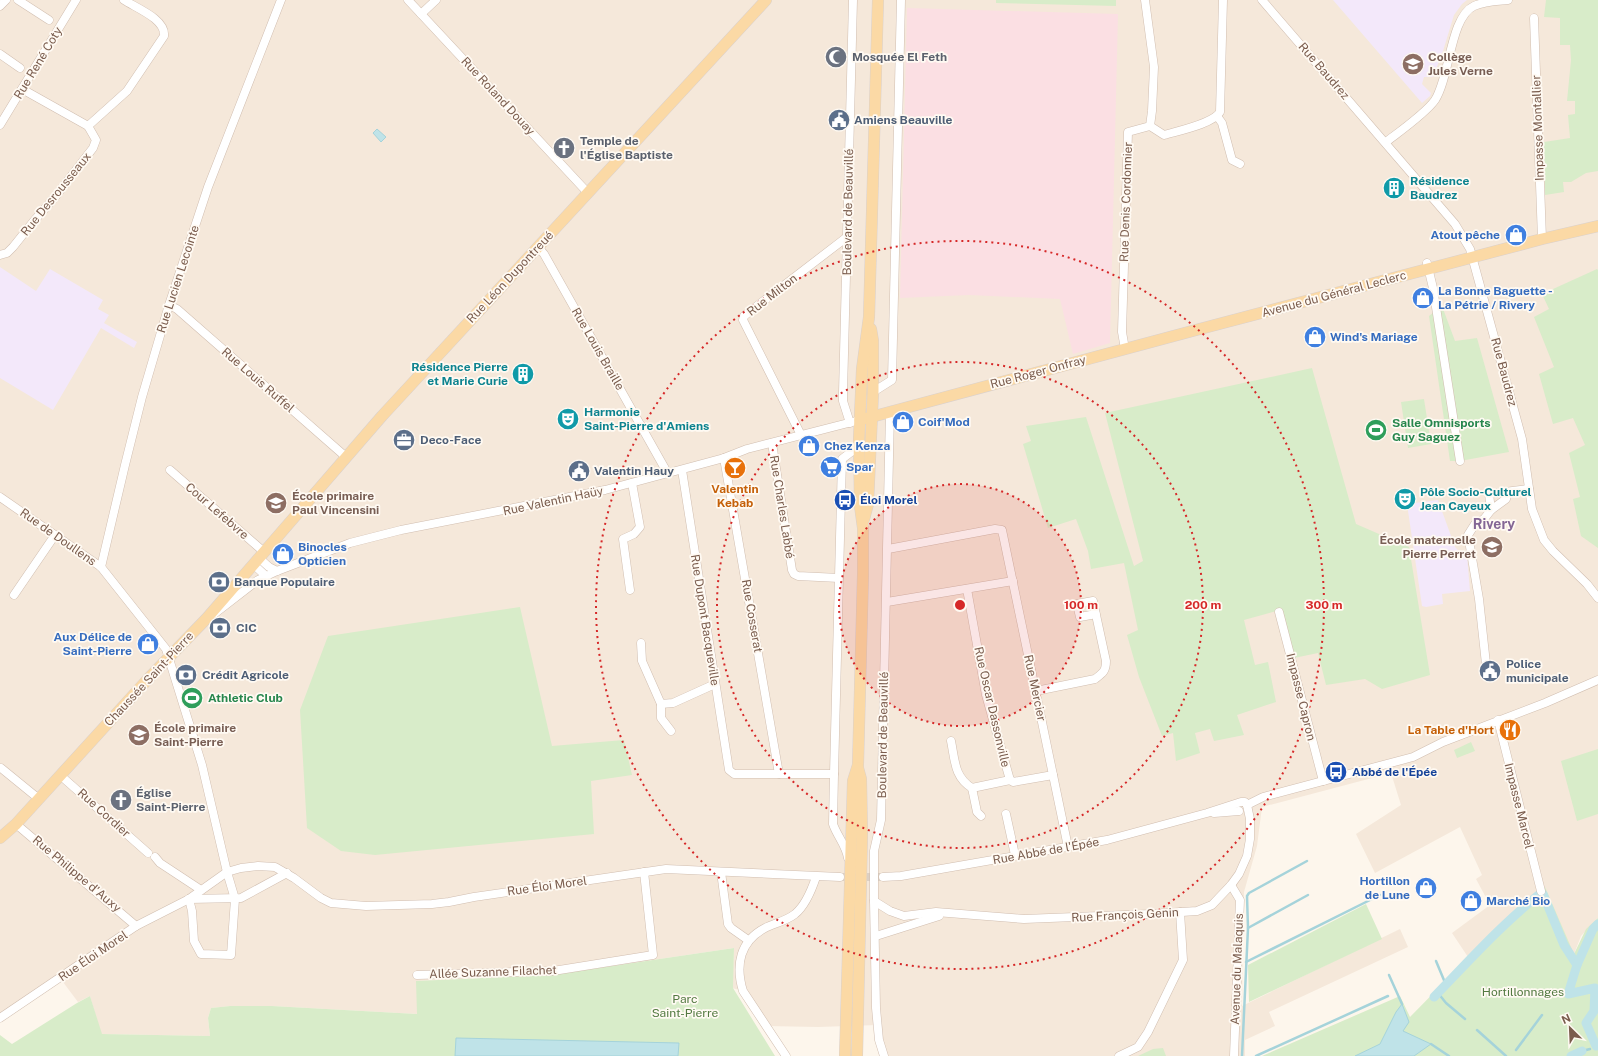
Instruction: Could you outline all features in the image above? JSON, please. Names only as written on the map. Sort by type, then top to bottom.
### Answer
[{"type":"main road","name":"Rue Léon Dupontreué","points":[[259,558],[382,416],[766,0]]},
{"type":"main road","name":"Boulevard de Beauvillé","points":[[857,1056],[862,834],[861,779],[858,765],[863,528],[860,506],[859,446],[855,421],[869,317],[877,0]]},
{"type":"main road","name":"Avenue du Général Leclerc","points":[[1196,330],[1428,266],[1473,257],[1598,226]]},
{"type":"main road","name":"Boulevard de Beauvillé","points":[[863,528],[881,414],[873,392],[873,341],[869,317]]},
{"type":"main road","name":"Rue Roger Onfray","points":[[855,421],[1196,330]]},
{"type":"main road","name":"Chaussée Saint-Pierre","points":[[0,838],[16,824],[169,657],[207,618],[259,558]]},
{"type":"main road","name":"Boulevard de Beauvillé","points":[[845,1056],[853,781],[858,765]]},
{"type":"street","points":[[0,6],[6,0]]},
{"type":"street","points":[[18,0],[49,20]]},
{"type":"street","name":"Rue René Coty","points":[[0,125],[76,0]]},
{"type":"street","points":[[22,89],[88,126],[127,91],[164,36],[162,25],[156,19],[124,0]]},
{"type":"street","name":"Rue Lucien Lecointe","points":[[101,567],[132,435],[170,305],[208,187],[281,0]]},
{"type":"street","name":"Rue Roland Douay","points":[[408,0],[588,193]]},
{"type":"street","points":[[421,14],[436,0]]},
{"type":"street","name":"Boulevard de Beauvillé","points":[[853,0],[843,401],[855,421]]},
{"type":"street","points":[[873,392],[892,380],[901,0]]},
{"type":"street","points":[[1146,0],[1154,67],[1153,105],[1150,126],[1164,135],[1208,121],[1218,116],[1220,112],[1223,0]]},
{"type":"street","name":"Rue Baudrez","points":[[1262,0],[1386,142],[1455,224],[1470,249],[1522,439],[1532,509],[1544,540],[1553,552],[1587,584],[1598,598]]},
{"type":"street","points":[[1386,142],[1434,101],[1442,84],[1459,23],[1465,12],[1473,6],[1484,2],[1508,0]]},
{"type":"street","name":"Impasse Montallier","points":[[1534,18],[1542,239]]},
{"type":"street","points":[[0,54],[20,68]]},
{"type":"street","points":[[1218,116],[1222,123],[1232,160],[1240,164]]},
{"type":"street","name":"Rue Desrousseaux","points":[[0,255],[8,253],[33,222],[56,198],[93,148],[96,140],[88,126]]},
{"type":"street","name":"Rue Denis Cordonnier","points":[[1125,349],[1122,332],[1128,132],[1150,126]]},
{"type":"street","name":"Rue Milton","points":[[801,435],[743,320],[744,316],[848,237]]},
{"type":"street","name":"Rue Louis Braille","points":[[538,248],[544,254],[668,474]]},
{"type":"street","points":[[1428,266],[1433,288],[1460,461]]},
{"type":"street","name":"Rue Louis Ruffel","points":[[170,305],[177,309],[346,458]]},
{"type":"street","name":"Boulevard de Beauvillé","points":[[881,414],[888,549],[881,820],[874,851],[874,901],[876,936],[876,1008],[879,1040],[884,1056]]},
{"type":"street","name":"Rue Valentin Haüy","points":[[207,618],[218,612],[254,582],[277,571],[350,543],[394,531],[578,496],[632,483],[724,458],[747,449],[855,421]]},
{"type":"street","name":"Rue Charles Labbé","points":[[772,443],[792,570],[794,574],[798,576],[839,578]]},
{"type":"street","name":"Boulevard de Beauvillé","points":[[850,866],[844,843],[835,830],[833,824],[834,774],[842,459],[859,446]]},
{"type":"street","name":"Rue Cosserat","points":[[724,458],[779,774]]},
{"type":"street","name":"Cour Lefebvre","points":[[170,470],[259,558]]},
{"type":"street","name":"Rue Dupont Bacqueville","points":[[682,470],[729,770],[734,774],[779,774]]},
{"type":"street","points":[[630,590],[623,539],[634,534],[640,527],[632,483]]},
{"type":"street","points":[[1491,510],[1488,494],[1528,489]]},
{"type":"street","points":[[1486,664],[1479,599],[1468,535],[1474,524],[1484,519],[1491,510],[1506,499],[1508,492]]},
{"type":"street","name":"Rue de Doullens","points":[[0,497],[101,567],[166,649],[202,765],[227,872],[235,899]]},
{"type":"street","name":"Rue Mercier","points":[[888,549],[995,528],[1002,530],[1068,847]]},
{"type":"street","points":[[14,594],[55,535]]},
{"type":"street","points":[[259,558],[269,567],[277,571]]},
{"type":"street","points":[[259,558],[266,576]]},
{"type":"street","points":[[887,602],[1013,581]]},
{"type":"street","name":"Rue Oscar Dassonville","points":[[967,589],[986,695],[1010,780],[1013,782],[1053,775]]},
{"type":"street","name":"Impasse Capron","points":[[1279,612],[1323,781]]},
{"type":"street","points":[[1036,691],[1095,679],[1103,674],[1106,669],[1106,661],[1096,614]]},
{"type":"street","points":[[641,643],[642,661],[661,704],[661,718],[671,731]]},
{"type":"street","name":"Rue Abbé de l'Épée","points":[[883,877],[901,876],[1107,840],[1207,813],[1243,808],[1263,798],[1413,757],[1443,742],[1545,703],[1598,680]]},
{"type":"street","points":[[661,704],[673,703],[715,684]]},
{"type":"street","name":"Impasse Marcel","points":[[1498,720],[1541,891]]},
{"type":"street","points":[[952,741],[956,772],[966,785],[972,788],[1010,780]]},
{"type":"street","points":[[1,768],[39,799]]},
{"type":"street","points":[[779,774],[834,774]]},
{"type":"street","name":"Rue Cordier","points":[[60,775],[160,863],[201,890]]},
{"type":"street","points":[[972,788],[980,816]]},
{"type":"street","name":"Rue François Genin","points":[[874,901],[890,911],[904,916],[936,912],[1024,919],[1197,911],[1212,904],[1231,885],[1239,874],[1247,856],[1250,839],[1250,830],[1243,808]]},
{"type":"street","points":[[1006,814],[1015,855]]},
{"type":"street","name":"Rue Philippe d'Auxy","points":[[16,824],[136,926]]},
{"type":"street","name":"Rue Éloi Morel","points":[[1,1016],[136,926],[189,899],[227,872],[241,868],[258,866],[275,867],[287,873],[321,898],[331,903],[366,906],[443,903],[474,896],[666,869],[840,877]]},
{"type":"street","name":"Allée Suzanne Filachet","points":[[418,975],[553,971],[652,955],[644,872]]},
{"type":"street","points":[[721,872],[728,924],[731,928],[748,940]]},
{"type":"street","name":"Rue Éloi Morel","points":[[189,899],[241,898],[287,873]]},
{"type":"street","points":[[786,1056],[743,991],[739,978],[739,968],[748,940],[756,933],[782,922],[800,910],[816,877]]},
{"type":"street","name":"Avenue du Malaquis","points":[[1231,885],[1240,900],[1234,1056]]},
{"type":"street","points":[[189,899],[192,911],[194,941],[201,954],[231,955],[235,899]]},
{"type":"street","points":[[1119,1056],[1138,1047],[1148,1032],[1183,960],[1180,912]]},
{"type":"street","name":"Rue François Genin","points":[[876,936],[890,933],[930,918],[949,913]]},
{"type":"shaded area","points":[[0,0],[1598,0],[1598,918],[1581,936],[1574,954],[1534,894],[1516,909],[1468,957],[1452,933],[1490,905],[1476,879],[1482,875],[1460,827],[1375,873],[1356,834],[1401,805],[1391,773],[1262,807],[1257,846],[1244,892],[1242,1006],[1400,929],[1408,947],[1269,1012],[1275,1026],[1245,1040],[1245,1056],[884,1056],[878,1025],[818,1027],[766,1026],[743,991],[732,988],[734,948],[551,975],[417,981],[417,1014],[272,1006],[230,1006],[211,1008],[208,1018],[210,1036],[101,1034],[90,996],[78,1002],[60,978],[0,1018]]},
{"type":"shaded area","name":"Collège Jules Verne","points":[[1333,0],[1467,0],[1454,15],[1433,77],[1424,77],[1422,84],[1431,93],[1430,96],[1422,103]]},
{"type":"shaded area","points":[[907,8],[1118,14],[1110,343],[1073,354],[1060,299],[969,295],[900,298]]},
{"type":"shaded area","points":[[0,267],[36,291],[50,269],[103,300],[98,309],[109,315],[104,323],[137,342],[134,348],[101,328],[53,410],[0,378]]},
{"type":"shaded area","points":[[1438,500],[1455,547],[1467,555],[1470,591],[1442,594],[1443,604],[1426,607],[1422,606],[1407,504]]},
{"type":"green space","points":[[996,0],[1116,0],[1116,6],[996,3]]},
{"type":"green space","points":[[1546,0],[1598,0],[1598,171],[1586,173],[1571,182],[1563,182],[1564,192],[1545,195],[1544,142],[1570,138],[1568,115],[1575,114],[1575,101],[1567,101],[1571,60],[1570,45],[1560,45],[1560,18],[1544,17]]},
{"type":"green space","points":[[1597,269],[1598,548],[1581,536],[1573,499],[1580,497],[1569,453],[1585,445],[1573,418],[1553,424],[1539,374],[1554,367],[1534,317],[1549,309],[1542,294]]},
{"type":"green space","points":[[1442,306],[1455,341],[1477,338],[1509,452],[1460,461],[1450,461],[1429,316]]},
{"type":"green space","points":[[1312,368],[1356,524],[1409,547],[1430,675],[1382,689],[1365,679],[1326,685],[1318,653],[1294,658],[1280,610],[1244,620],[1255,665],[1268,662],[1276,702],[1237,715],[1244,735],[1214,741],[1210,729],[1195,733],[1200,753],[1176,761],[1173,733],[1162,736],[1139,677],[1127,635],[1138,630],[1124,563],[1091,569],[1088,551],[1076,519],[1048,528],[1023,444],[1031,441],[1026,426],[1086,417],[1134,566],[1143,561],[1105,413]]},
{"type":"green space","points":[[1424,399],[1431,444],[1408,448],[1401,402]]},
{"type":"green space","points":[[520,607],[552,746],[624,740],[632,775],[591,781],[594,834],[375,855],[341,851],[307,828],[300,710],[328,636]]},
{"type":"green space","points":[[1471,742],[1475,751],[1457,758],[1454,750]]},
{"type":"green space","points":[[1598,749],[1598,814],[1577,821],[1561,761]]},
{"type":"green space","name":"Hortillonnages","points":[[1545,887],[1574,954],[1586,929],[1598,918],[1598,1056],[1262,1056],[1400,996],[1410,1017],[1516,909]]},
{"type":"green space","points":[[1366,904],[1382,939],[1249,1002],[1248,965]]},
{"type":"green space","name":"Parc Saint-Pierre","points":[[734,948],[733,988],[775,1056],[0,1056],[0,1035],[12,1044],[90,996],[102,1034],[210,1036],[208,1018],[211,1008],[230,1006],[272,1006],[417,1014],[416,981],[551,975]]},
{"type":"green space","points":[[1163,1048],[1166,1056],[1138,1056],[1153,1049]]},
{"type":"water","points":[[377,129],[386,137],[381,142],[373,133]]},
{"type":"water","points":[[1402,1004],[1409,1022],[1403,1031],[1431,1044],[1414,1056],[1355,1056],[1380,1044],[1396,1012]]},
{"type":"water","points":[[456,1038],[679,1043],[678,1056],[455,1056]]},
{"type":"waterway","points":[[1242,1056],[1248,928],[1247,896],[1249,893],[1307,861]]},
{"type":"waterway","points":[[1434,997],[1499,930],[1541,893],[1543,894],[1564,945],[1577,965]]},
{"type":"waterway","points":[[1248,928],[1308,895]]},
{"type":"waterway","points":[[1246,962],[1380,895]]},
{"type":"waterway","points":[[1596,1046],[1586,1023],[1594,1011],[1595,988],[1568,994],[1577,965],[1593,929],[1598,924]]},
{"type":"waterway","points":[[1436,961],[1446,985]]},
{"type":"waterway","points":[[1389,975],[1402,1004]]},
{"type":"waterway","points":[[1438,993],[1446,1003],[1465,1019]]},
{"type":"waterway","points":[[1256,1056],[1388,996]]},
{"type":"waterway","points":[[1516,1050],[1542,1015]]},
{"type":"waterway","points":[[1477,1030],[1506,1056]]},
{"type":"waterway","points":[[1431,1044],[1449,1056]]},
{"type":"waterway","points":[[1582,1051],[1590,1049]]},
{"type":"waterway","points":[[1571,1056],[1582,1051]]},
{"type":"tunnel","points":[[840,877],[883,877]]},
{"type":"place","name":"Mosquée El Feth","points":[[836,57]]},
{"type":"place","name":"Collège Jules Verne","points":[[1413,64]]},
{"type":"place","name":"Amiens Beauville","points":[[839,120]]},
{"type":"place","name":"Temple de l'Église Baptiste","points":[[564,148]]},
{"type":"place","name":"Résidence Baudrez","points":[[1394,188]]},
{"type":"place","name":"Atout pêche","points":[[1516,235]]},
{"type":"place","name":"La Bonne Baguette - La Pétrie / Rivery","points":[[1423,298]]},
{"type":"place","name":"Wind's Mariage","points":[[1315,337]]},
{"type":"place","name":"Résidence Pierre et Marie Curie","points":[[523,374]]},
{"type":"place","name":"Harmonie Saint-Pierre d'Amiens","points":[[568,419]]},
{"type":"place","name":"Coif'Mod","points":[[903,422]]},
{"type":"place","name":"Salle Omnisports Guy Saguez","points":[[1376,430]]},
{"type":"place","name":"Deco-Face","points":[[404,440]]},
{"type":"place","name":"Chez Kenza","points":[[809,446]]},
{"type":"place","name":"Spar","points":[[831,467]]},
{"type":"place","name":"Valentin Kebab","points":[[735,468]]},
{"type":"place","name":"Valentin Hauy","points":[[579,471]]},
{"type":"place","name":"Pôle Socio-Culturel Jean Cayeux","points":[[1405,499]]},
{"type":"place","name":"Éloi Morel","points":[[845,500]]},
{"type":"place","name":"École primaire Paul Vincensini","points":[[276,503]]},
{"type":"place","name":"École maternelle Pierre Perret","points":[[1492,547]]},
{"type":"place","name":"Binocles Opticien","points":[[283,554]]},
{"type":"place","name":"Banque Populaire","points":[[219,582]]},
{"type":"place","name":"CIC","points":[[220,628]]},
{"type":"place","name":"Aux Délice de Saint-Pierre","points":[[148,644]]},
{"type":"place","name":"Police municipale","points":[[1490,671]]},
{"type":"place","name":"Crédit Agricole","points":[[186,675]]},
{"type":"place","name":"Athletic Club","points":[[192,698]]},
{"type":"place","name":"La Table d'Hort","points":[[1510,730]]},
{"type":"place","name":"École primaire Saint-Pierre","points":[[139,735]]},
{"type":"place","name":"Abbé de l'Épée","points":[[1336,772]]},
{"type":"place","name":"Église Saint-Pierre","points":[[121,800]]},
{"type":"place","name":"Hortillon de Lune","points":[[1426,888]]},
{"type":"place","name":"Marché Bio","points":[[1471,901]]},
{"type":"district","name":"Rivery","points":[[1494,524]]}]
